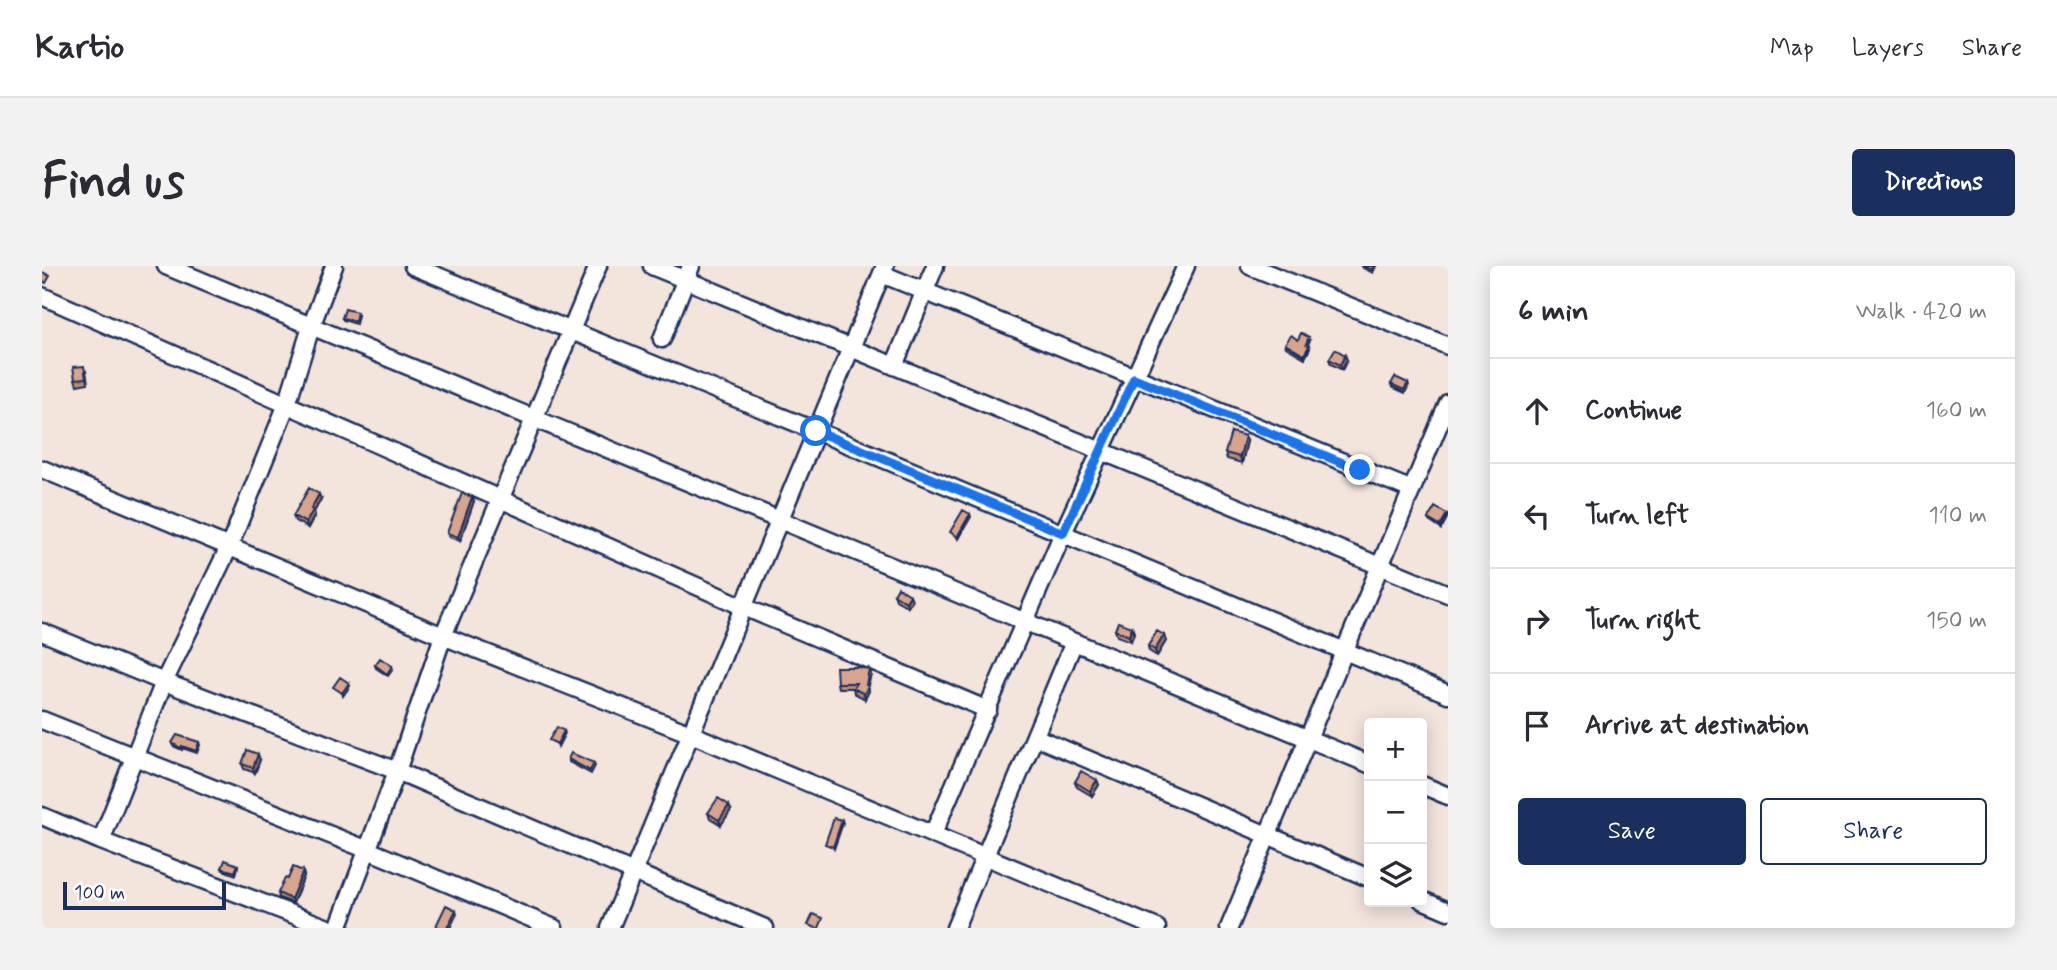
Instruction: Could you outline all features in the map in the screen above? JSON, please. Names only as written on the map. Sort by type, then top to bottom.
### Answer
[{"type":"street","points":[[166,266],[1364,762]]},
{"type":"street","points":[[101,841],[164,682],[229,547],[287,404],[311,327],[334,266]]},
{"type":"street","points":[[413,266],[1448,694]]},
{"type":"street","points":[[338,928],[397,771],[443,636],[598,266]]},
{"type":"street","points":[[653,266],[689,273],[850,348],[1448,594]]},
{"type":"street","points":[[894,366],[935,266]]},
{"type":"street","points":[[933,834],[1063,533],[1186,266]]},
{"type":"street","points":[[1250,266],[1448,346]]},
{"type":"street","points":[[610,928],[883,270],[924,292],[1412,490]]},
{"type":"street","points":[[662,339],[689,273]]},
{"type":"street","points":[[42,296],[744,607],[988,710]]},
{"type":"street","points":[[1229,928],[1448,404]]},
{"type":"street","points":[[42,468],[443,636],[691,734],[1157,928]]},
{"type":"street","points":[[42,632],[397,771],[765,928]]},
{"type":"street","points":[[955,928],[1074,642]]},
{"type":"street","points":[[42,720],[368,850],[554,928]]},
{"type":"street","points":[[1035,737],[1364,876]]},
{"type":"street","points":[[1427,788],[1448,796]]},
{"type":"street","points":[[42,816],[328,928]]},
{"type":"street","points":[[1427,902],[1448,911]]},
{"type":"building","points":[[42,272],[50,276],[46,283],[42,281]]},
{"type":"building","points":[[345,309],[357,312],[355,321],[342,318]]},
{"type":"building","points":[[1301,333],[1309,337],[1306,344],[1309,346],[1304,355],[1285,344],[1291,335],[1298,340]]},
{"type":"building","points":[[1335,349],[1345,355],[1340,365],[1329,359]]},
{"type":"building","points":[[84,366],[86,378],[75,379],[73,367]]},
{"type":"building","points":[[1395,377],[1408,383],[1404,390],[1391,384]]},
{"type":"building","points":[[1231,432],[1245,436],[1240,457],[1225,453]]},
{"type":"building","points":[[309,488],[319,494],[306,523],[293,516]]},
{"type":"building","points":[[462,493],[472,497],[458,537],[447,533]]},
{"type":"building","points":[[1435,507],[1447,514],[1440,526],[1428,519]]},
{"type":"building","points":[[963,510],[970,514],[957,537],[950,532]]},
{"type":"building","points":[[898,587],[910,595],[906,602],[894,594]]},
{"type":"building","points":[[1118,622],[1132,627],[1129,636],[1115,630]]},
{"type":"building","points":[[1157,631],[1164,635],[1155,650],[1148,646]]},
{"type":"building","points":[[380,658],[392,666],[387,674],[375,665]]},
{"type":"building","points":[[836,667],[869,669],[868,686],[864,694],[853,688],[856,683],[837,683]]},
{"type":"building","points":[[340,677],[349,683],[342,693],[333,687]]},
{"type":"building","points":[[557,727],[564,731],[557,744],[549,740]]},
{"type":"building","points":[[177,735],[199,742],[196,751],[172,743]]},
{"type":"building","points":[[247,750],[258,754],[253,768],[242,764]]},
{"type":"building","points":[[571,753],[594,763],[590,771],[568,759]]},
{"type":"building","points":[[1081,771],[1097,780],[1090,791],[1075,782]]},
{"type":"building","points":[[718,798],[729,805],[719,820],[708,813]]},
{"type":"building","points":[[834,818],[842,820],[833,847],[825,844]]},
{"type":"building","points":[[225,860],[238,865],[235,872],[222,868]]},
{"type":"building","points":[[293,867],[303,871],[291,899],[278,893]]},
{"type":"building","points":[[446,905],[456,910],[447,928],[441,928],[436,926]]},
{"type":"building","points":[[813,914],[823,918],[819,928],[808,925]]},
{"type":"route","points":[[816,431],[1063,533],[1134,378],[1360,470]]}]
